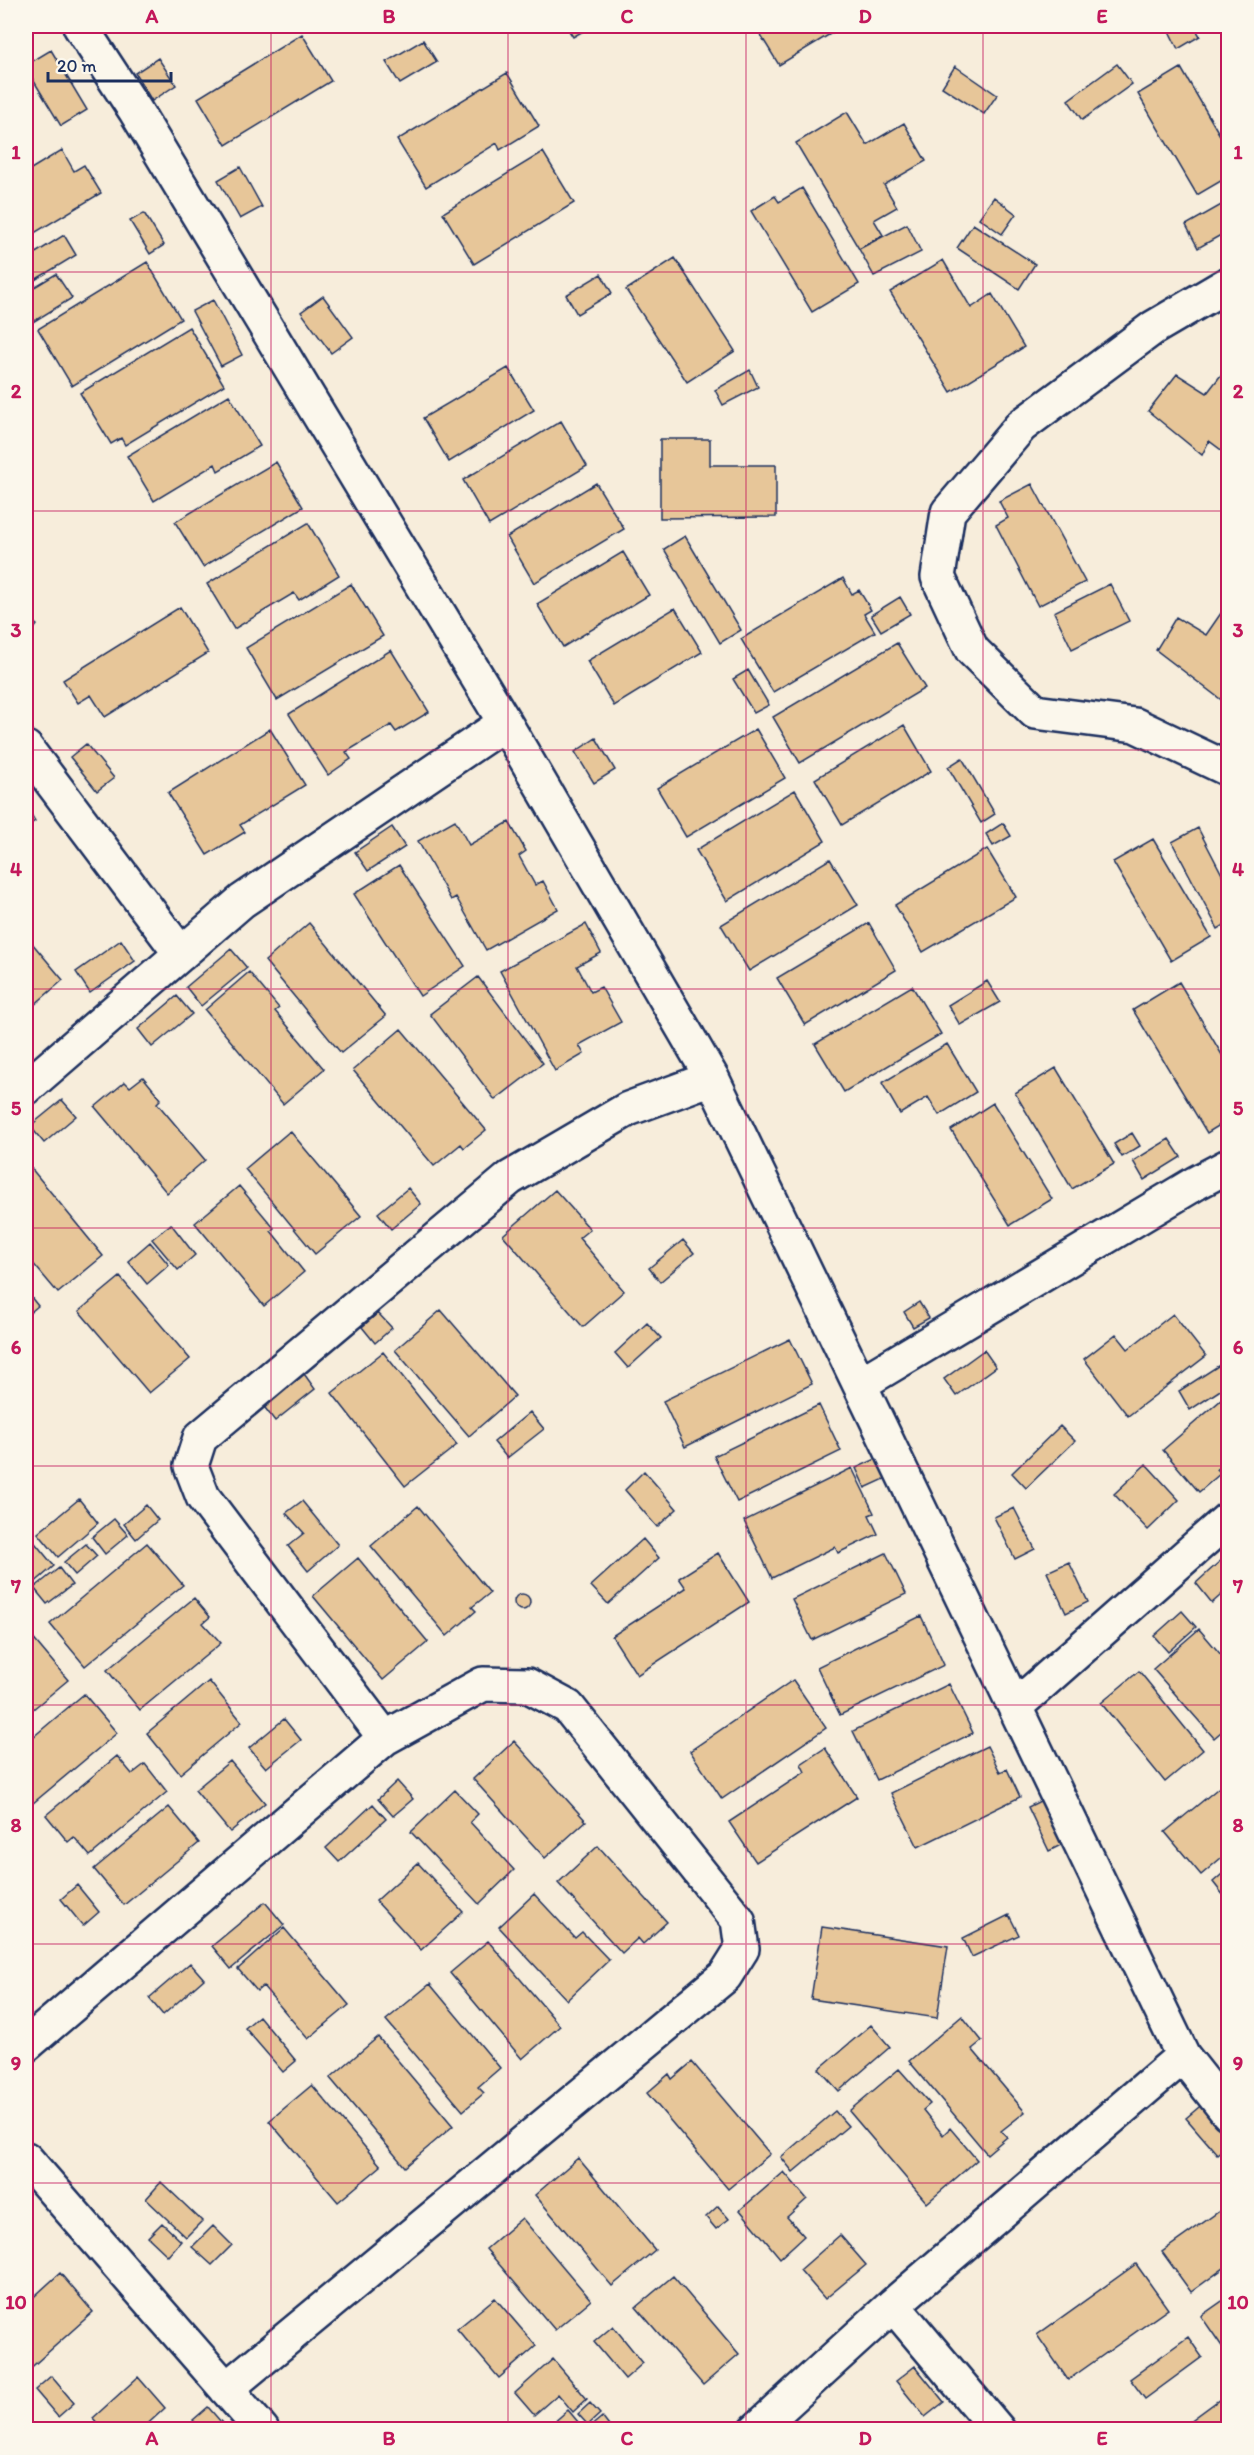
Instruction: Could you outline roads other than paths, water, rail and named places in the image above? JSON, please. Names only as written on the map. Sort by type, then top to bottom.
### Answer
[{"type":"street","points":[[80,26],[141,120],[505,723],[712,1078],[1183,2056],[1228,2113]]},
{"type":"street","points":[[1228,284],[1153,327],[1021,426],[948,512],[938,577],[972,650],[1035,712],[1135,725],[1228,769]]},
{"type":"street","points":[[26,1088],[242,901],[505,723]]},
{"type":"street","points":[[26,748],[181,954]]},
{"type":"street","points":[[385,1738],[203,1497],[191,1466],[200,1438],[510,1178],[628,1109],[712,1078]]},
{"type":"street","points":[[860,1384],[1228,1166]]},
{"type":"street","points":[[1016,1706],[1228,1519]]},
{"type":"street","points":[[26,2045],[385,1738],[483,1684],[527,1685],[568,1707],[738,1920],[742,1949],[725,1976],[226,2389]]},
{"type":"street","points":[[756,2430],[893,2305],[1183,2056]]},
{"type":"street","points":[[26,2159],[262,2430]]},
{"type":"street","points":[[893,2305],[998,2430]]}]
